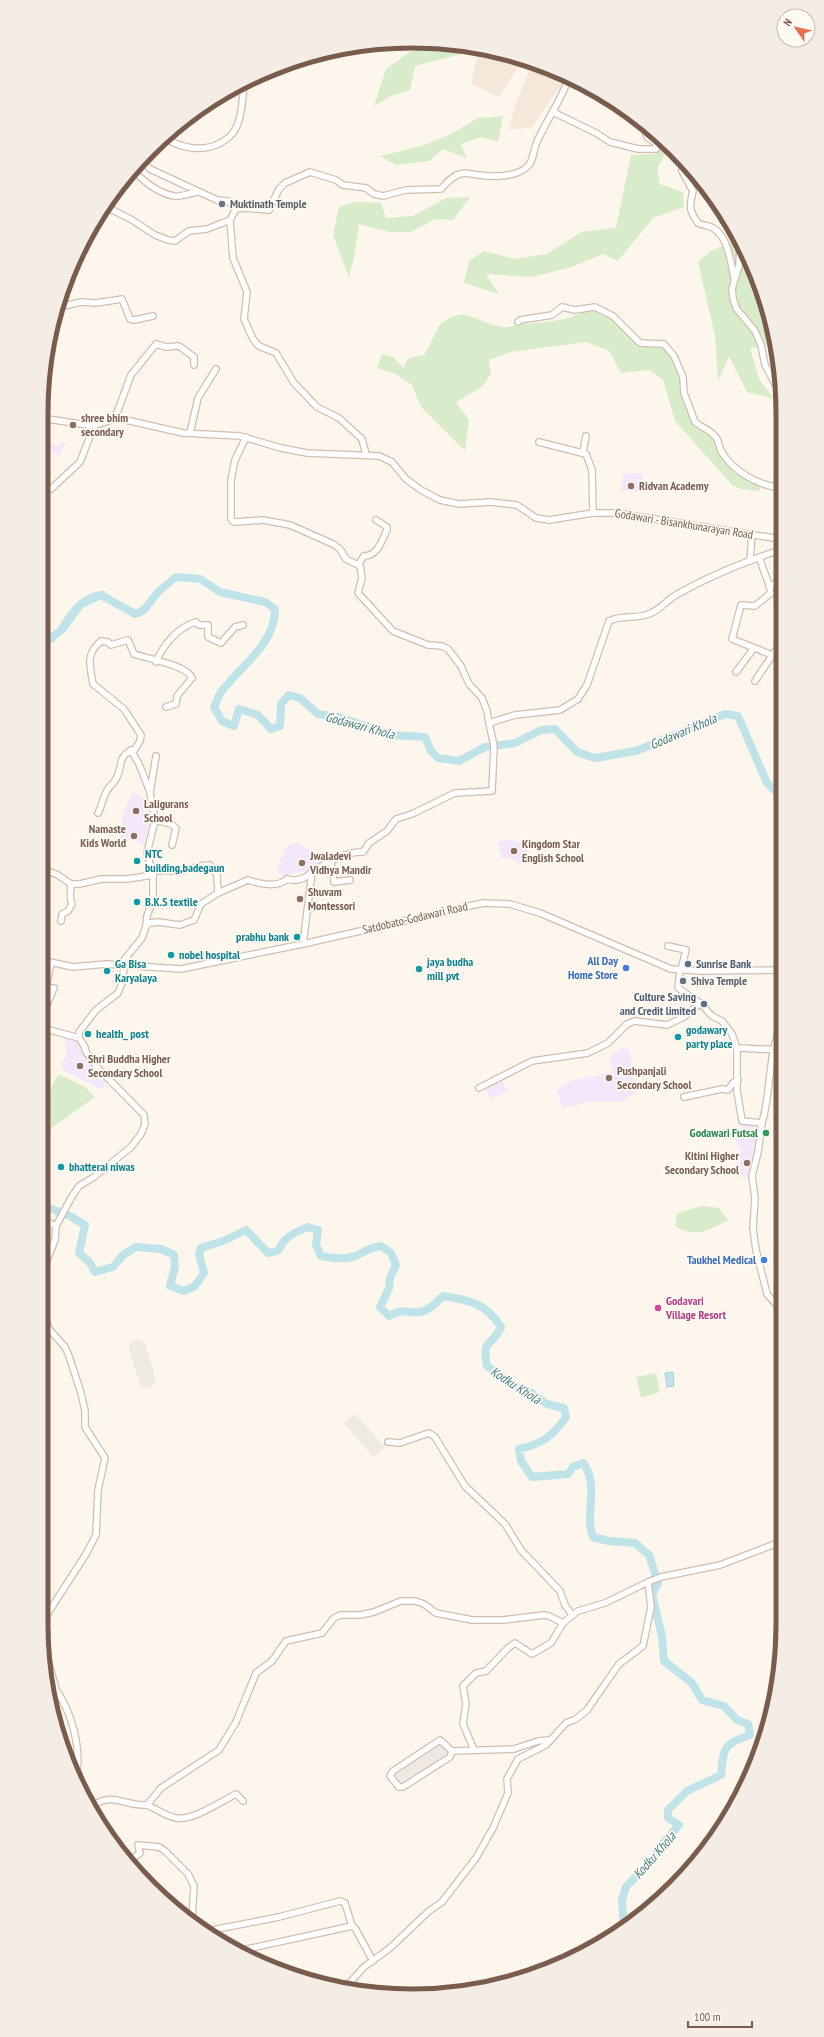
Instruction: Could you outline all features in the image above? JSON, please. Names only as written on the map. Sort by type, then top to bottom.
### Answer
[{"type":"street","points":[[236,209],[244,208],[269,210],[279,189],[285,183],[310,172],[336,180],[343,185],[366,188],[374,194],[384,196],[406,190],[441,189],[452,177],[461,173],[504,177],[528,167],[538,138],[553,112],[566,83]]},
{"type":"street","points":[[170,140],[182,146],[195,148],[230,139],[239,123],[244,90]]},
{"type":"street","points":[[553,112],[596,133],[610,142],[625,147],[648,150],[656,149],[657,144],[648,138],[646,133]]},
{"type":"street","points":[[145,165],[150,170],[217,200],[228,201],[236,209]]},
{"type":"street","points":[[682,168],[682,171],[693,191],[689,204],[690,210],[698,223],[715,229],[721,237],[731,262],[734,278]]},
{"type":"street","points":[[137,174],[158,190],[174,196],[199,192]]},
{"type":"street","points":[[110,209],[132,220],[155,235],[175,241],[189,231],[207,229],[230,220]]},
{"type":"street","points":[[236,209],[230,220],[234,258],[247,292],[244,319],[253,339],[259,346],[276,353],[294,383],[317,407],[339,418],[362,439],[366,454]]},
{"type":"street","points":[[740,254],[739,265],[734,278],[732,293],[736,308],[755,331],[761,345],[765,365],[775,383]]},
{"type":"street","points":[[64,306],[81,302],[96,303],[122,299],[130,319],[134,320],[153,316]]},
{"type":"street","points":[[518,322],[520,320],[552,315],[562,307],[575,310],[595,307],[613,316],[640,343],[664,344],[674,356],[683,377],[684,393],[695,422],[704,427],[718,439],[721,450],[742,473],[761,483],[776,487]]},
{"type":"street","points":[[48,419],[94,426],[101,425],[115,418],[131,376],[156,344],[166,347],[179,346],[194,357],[194,365]]},
{"type":"street","points":[[190,433],[198,398],[216,369]]},
{"type":"street","name":"Godawari - Bisankhunarayan Road","points":[[115,418],[175,432],[246,437],[281,448],[308,453],[366,454],[387,459],[395,464],[406,479],[421,490],[431,497],[449,503],[478,504],[491,502],[517,505],[536,518],[549,520],[593,513],[617,513],[776,538]]},
{"type":"street","points":[[51,489],[80,462],[94,426]]},
{"type":"street","points":[[583,452],[586,436]]},
{"type":"street","points":[[146,926],[149,923],[158,922],[180,925],[194,920],[201,904],[218,893],[248,880],[261,884],[284,882],[287,879],[294,881],[304,878],[331,862],[354,852],[363,852],[370,843],[387,832],[396,819],[412,814],[455,793],[492,791],[494,746],[487,711],[482,698],[469,684],[461,666],[448,649],[442,646],[428,645],[393,631],[358,593],[362,572],[358,565],[346,559],[340,549],[333,544],[290,526],[263,520],[234,522],[230,519],[231,480],[235,460],[246,437]]},
{"type":"street","points":[[539,442],[586,454],[592,470],[593,513]]},
{"type":"street","points":[[358,565],[364,556],[373,554],[378,549],[386,530],[387,526],[376,520]]},
{"type":"street","points":[[750,561],[752,534]]},
{"type":"street","points":[[490,726],[515,715],[560,710],[578,699],[587,685],[609,621],[617,617],[650,614],[662,608],[674,596],[717,573],[776,551]]},
{"type":"street","points":[[759,557],[771,593],[755,606],[741,605],[732,639],[772,655]]},
{"type":"street","points":[[769,585],[776,584]]},
{"type":"street","points":[[156,662],[161,649],[188,624],[196,622],[199,625],[208,625],[208,637],[221,643],[235,627],[243,625]]},
{"type":"street","points":[[133,752],[140,741],[141,735],[124,709],[93,684],[90,654],[101,641],[108,642],[111,646],[128,640],[134,654],[156,662],[185,669],[192,678],[177,696],[176,704],[166,707]]},
{"type":"street","points":[[736,672],[754,648]]},
{"type":"street","points":[[755,681],[772,655],[776,652]]},
{"type":"street","points":[[98,813],[107,790],[115,782],[119,773],[123,755],[131,750],[133,752]]},
{"type":"street","points":[[48,1258],[55,1240],[56,1226],[64,1209],[79,1186],[94,1178],[131,1147],[141,1134],[144,1124],[144,1115],[95,1065],[79,1038],[79,1032],[96,1010],[118,993],[123,981],[124,960],[142,938],[146,926],[146,916],[153,900],[152,874],[147,853],[155,820],[150,793],[133,752]]},
{"type":"street","points":[[150,793],[156,756]]},
{"type":"street","points":[[155,820],[171,824],[176,828],[172,845]]},
{"type":"street","points":[[331,862],[334,882],[350,880]]},
{"type":"street","points":[[48,871],[58,875],[71,884],[80,884],[101,879],[127,879],[168,870],[180,871],[196,865],[210,865],[216,875],[218,893]]},
{"type":"street","points":[[303,944],[312,872]]},
{"type":"street","points":[[80,884],[84,878]]},
{"type":"street","points":[[61,921],[62,914],[68,911],[72,904],[70,900],[72,894],[71,884]]},
{"type":"street","name":"Satdobato-Godawari Road","points":[[48,962],[81,967],[106,964],[181,969],[303,944],[454,910],[499,902],[524,907],[663,966],[681,970],[776,970]]},
{"type":"street","points":[[668,946],[686,950],[678,988],[700,1003],[712,1016],[722,1021],[728,1027],[738,1048],[737,1091],[742,1121],[762,1123]]},
{"type":"street","points":[[48,972],[51,963]]},
{"type":"street","points":[[48,988],[54,988],[48,1002]]},
{"type":"street","points":[[479,1088],[532,1061],[588,1053],[608,1043],[627,1024],[635,1021],[668,1025],[684,1017],[700,1003]]},
{"type":"street","points":[[48,1030],[79,1038]]},
{"type":"street","points":[[738,1048],[776,1050]]},
{"type":"street","points":[[776,1061],[752,1176],[755,1198],[753,1228],[756,1250],[767,1294],[776,1304]]},
{"type":"street","points":[[684,1097],[722,1089],[728,1090],[733,1082],[738,1080]]},
{"type":"street","points":[[48,1222],[56,1226]]},
{"type":"street","points":[[48,1325],[53,1335],[67,1352],[81,1393],[85,1411],[85,1427],[105,1458],[98,1490],[96,1535],[86,1554],[48,1613]]},
{"type":"street","points":[[388,1442],[400,1443],[429,1433],[435,1437],[465,1486],[505,1524],[521,1550],[560,1591],[565,1605],[572,1615]]},
{"type":"street","points":[[474,1750],[470,1736],[463,1724],[466,1704],[464,1686],[476,1673],[486,1671],[508,1648],[515,1643],[532,1654],[551,1644],[563,1623],[572,1615],[605,1603],[661,1577],[720,1565],[776,1544]]},
{"type":"street","points":[[349,1983],[364,1967],[390,1948],[429,1911],[442,1902],[476,1858],[493,1828],[508,1792],[507,1779],[518,1759],[546,1745],[566,1723],[576,1719],[588,1710],[619,1664],[643,1646],[651,1607],[650,1581]]},
{"type":"street","points":[[147,1805],[161,1788],[219,1750],[236,1722],[256,1673],[272,1661],[286,1641],[322,1633],[334,1618],[340,1615],[360,1615],[374,1612],[401,1601],[409,1600],[421,1603],[436,1612],[472,1620],[503,1620],[544,1615],[563,1623]]},
{"type":"street","points":[[51,1669],[56,1689],[68,1712],[75,1739],[78,1768]]},
{"type":"street","points":[[53,1686],[56,1689]]},
{"type":"street","points":[[452,1751],[450,1757],[403,1787],[399,1787],[394,1783],[390,1776],[393,1771],[440,1740],[452,1751],[514,1749],[538,1741],[550,1740]]},
{"type":"street","points":[[95,1804],[104,1799],[113,1798],[130,1804],[147,1805],[176,1818],[189,1818],[197,1816],[205,1809],[236,1794],[243,1801]]},
{"type":"street","points":[[133,1859],[140,1853],[137,1846],[139,1844],[158,1847],[164,1850],[188,1874],[194,1886],[192,1916]]},
{"type":"street","points":[[212,1929],[279,1917],[340,1901],[344,1903],[352,1926],[356,1928],[373,1961]]},
{"type":"street","points":[[247,1949],[352,1926]]},
{"type":"shaded area","points":[[478,54],[529,67],[564,82],[550,100],[532,127],[509,130],[515,106],[529,71],[518,67],[499,97],[471,84]]},
{"type":"shaded area","points":[[63,441],[66,442],[59,456],[48,450],[52,443],[59,447]]},
{"type":"shaded area","name":"Ridvan Academy","points":[[624,473],[643,474],[643,482],[638,492],[619,490]]},
{"type":"shaded area","name":"Laligurans School","points":[[133,792],[146,799],[146,808],[151,818],[144,845],[134,839],[120,838],[123,813]]},
{"type":"shaded area","name":"Kingdom Star English School","points":[[510,840],[528,845],[530,859],[520,864],[510,858],[501,858],[498,841]]},
{"type":"shaded area","name":"Jwaladevi Vidhya Mandir","points":[[297,843],[316,853],[326,852],[331,855],[333,860],[311,870],[285,877],[276,870],[286,846]]},
{"type":"shaded area","name":"Shri Buddha Higher Secondary School","points":[[66,1038],[79,1042],[107,1078],[102,1090],[63,1070],[61,1063],[65,1059],[67,1046],[64,1045]]},
{"type":"shaded area","name":"Pushpanjali Secondary School","points":[[626,1046],[631,1055],[632,1073],[636,1085],[633,1094],[621,1102],[588,1102],[563,1108],[556,1090],[573,1080],[613,1072],[609,1057]]},
{"type":"shaded area","points":[[501,1078],[508,1091],[491,1099],[485,1087]]},
{"type":"shaded area","name":"Kitini Higher Secondary School","points":[[742,1123],[761,1125],[750,1178],[739,1177],[741,1149],[737,1146],[737,1136],[742,1131]]},
{"type":"shaded area","points":[[134,1340],[139,1340],[145,1343],[156,1381],[149,1388],[141,1387],[129,1350],[129,1345]]},
{"type":"shaded area","points":[[355,1414],[385,1447],[373,1457],[344,1423]]},
{"type":"shaded area","points":[[441,1743],[450,1756],[401,1787],[393,1773]]},
{"type":"green space","points":[[415,48],[468,52],[415,66],[410,90],[389,97],[374,106],[386,69]]},
{"type":"green space","points":[[503,116],[498,142],[481,137],[461,144],[467,158],[443,149],[429,161],[396,165],[380,156],[422,146],[451,134],[478,118]]},
{"type":"green space","points":[[663,149],[666,152],[657,168],[660,184],[683,192],[684,207],[653,218],[618,261],[603,254],[572,267],[532,277],[486,274],[499,294],[464,283],[469,261],[484,251],[515,259],[547,254],[581,232],[616,228],[631,155],[653,154]]},
{"type":"green space","points":[[470,197],[453,220],[435,219],[411,232],[390,232],[359,224],[355,253],[349,277],[333,235],[339,207],[354,202],[381,203],[386,218],[413,216],[446,198]]},
{"type":"green space","points":[[733,241],[748,273],[764,318],[770,346],[766,345],[750,348],[759,379],[774,399],[747,392],[729,356],[718,381],[715,336],[698,262],[711,251]]},
{"type":"green space","points":[[588,310],[596,310],[613,318],[636,342],[666,347],[680,374],[684,405],[693,424],[716,440],[732,466],[761,487],[759,491],[741,489],[732,485],[675,421],[663,380],[649,370],[621,373],[609,351],[586,342],[510,352],[489,360],[491,374],[482,387],[456,402],[469,420],[465,451],[421,407],[412,385],[396,374],[377,368],[382,354],[393,357],[404,368],[406,361],[412,357],[424,355],[440,325],[450,318],[458,315],[467,315],[490,324],[511,327],[518,324],[563,319]]},
{"type":"green space","points":[[58,1074],[85,1087],[95,1097],[53,1127],[48,1133],[48,1094]]},
{"type":"green space","points":[[702,1206],[719,1208],[728,1220],[702,1232],[690,1232],[675,1226],[677,1213]]},
{"type":"green space","points":[[656,1373],[660,1392],[641,1398],[636,1377]]},
{"type":"water","points":[[673,1372],[674,1386],[667,1387],[665,1373]]},
{"type":"waterway","name":"Godawari Khola","points":[[48,639],[62,630],[80,605],[101,595],[135,614],[144,610],[158,592],[176,577],[200,579],[220,592],[265,602],[275,609],[274,621],[265,642],[222,690],[214,707],[222,721],[234,726],[239,709],[258,715],[271,729],[280,726],[281,704],[289,695],[300,698],[318,714],[339,717],[392,735],[425,737],[431,751],[438,758],[459,761],[485,747],[515,743],[541,730],[555,729],[577,752],[595,758],[636,751],[725,714],[738,716],[767,783],[776,791]]},
{"type":"waterway","name":"Godawari Khola","points":[[48,641],[53,640],[79,603],[86,598],[103,593]]},
{"type":"waterway","name":"Kodku Khola","points":[[48,1208],[70,1216],[85,1225],[79,1253],[90,1263],[95,1272],[113,1267],[123,1255],[136,1247],[161,1249],[174,1255],[175,1267],[170,1286],[184,1291],[195,1286],[204,1273],[199,1254],[201,1248],[223,1241],[246,1230],[268,1253],[277,1251],[289,1236],[308,1227],[318,1230],[316,1245],[321,1256],[347,1258],[374,1247],[381,1246],[391,1253],[396,1265],[390,1278],[389,1288],[380,1307],[389,1316],[403,1311],[415,1312],[427,1310],[443,1296],[461,1299],[476,1304],[495,1319],[501,1327],[487,1346],[487,1366],[519,1388],[530,1392],[547,1404],[564,1408],[566,1417],[556,1429],[541,1442],[519,1449],[521,1461],[532,1477],[568,1474],[573,1467],[583,1463],[590,1480],[590,1518],[593,1537],[609,1541],[635,1543],[649,1555],[658,1583],[652,1595],[662,1636],[664,1661],[692,1683],[702,1700],[724,1706],[737,1720],[748,1724],[750,1735],[734,1742],[726,1748],[721,1775],[687,1791],[668,1810],[668,1818],[679,1825],[662,1844],[649,1863],[626,1887],[622,1900],[624,1921]]},
{"type":"place","name":"Muktinath Temple","points":[[222,204]]},
{"type":"place","name":"shree bhim secondary","points":[[73,425]]},
{"type":"place","name":"Ridvan Academy","points":[[631,486]]},
{"type":"place","name":"Laligurans School","points":[[136,811]]},
{"type":"place","name":"Namaste Kids World","points":[[134,836]]},
{"type":"place","name":"Kingdom Star English School","points":[[514,851]]},
{"type":"place","name":"NTC building,badegaun","points":[[137,861]]},
{"type":"place","name":"Jwaladevi Vidhya Mandir","points":[[302,863]]},
{"type":"place","name":"Shuvam Montessori","points":[[300,899]]},
{"type":"place","name":"B.K.S textile","points":[[137,902]]},
{"type":"place","name":"prabhu bank","points":[[297,937]]},
{"type":"place","name":"nobel hospital","points":[[171,955]]},
{"type":"place","name":"Sunrise Bank","points":[[688,964]]},
{"type":"place","name":"All Day Home Store","points":[[626,968]]},
{"type":"place","name":"jaya budha mill pvt","points":[[419,969]]},
{"type":"place","name":"Ga Bisa Karyalaya","points":[[107,971]]},
{"type":"place","name":"Shiva Temple","points":[[683,981]]},
{"type":"place","name":"Culture Saving and Credit limited","points":[[704,1004]]},
{"type":"place","name":"health_ post","points":[[88,1034]]},
{"type":"place","name":"godawary party place","points":[[678,1037]]},
{"type":"place","name":"Shri Buddha Higher Secondary School","points":[[80,1066]]},
{"type":"place","name":"Pushpanjali Secondary School","points":[[609,1078]]},
{"type":"place","name":"Godawari Futsal","points":[[766,1133]]},
{"type":"place","name":"Kitini Higher Secondary School","points":[[747,1163]]},
{"type":"place","name":"bhatterai niwas","points":[[61,1167]]},
{"type":"place","name":"Taukhel Medical","points":[[764,1260]]},
{"type":"place","name":"Godavari Village Resort","points":[[658,1308]]}]
